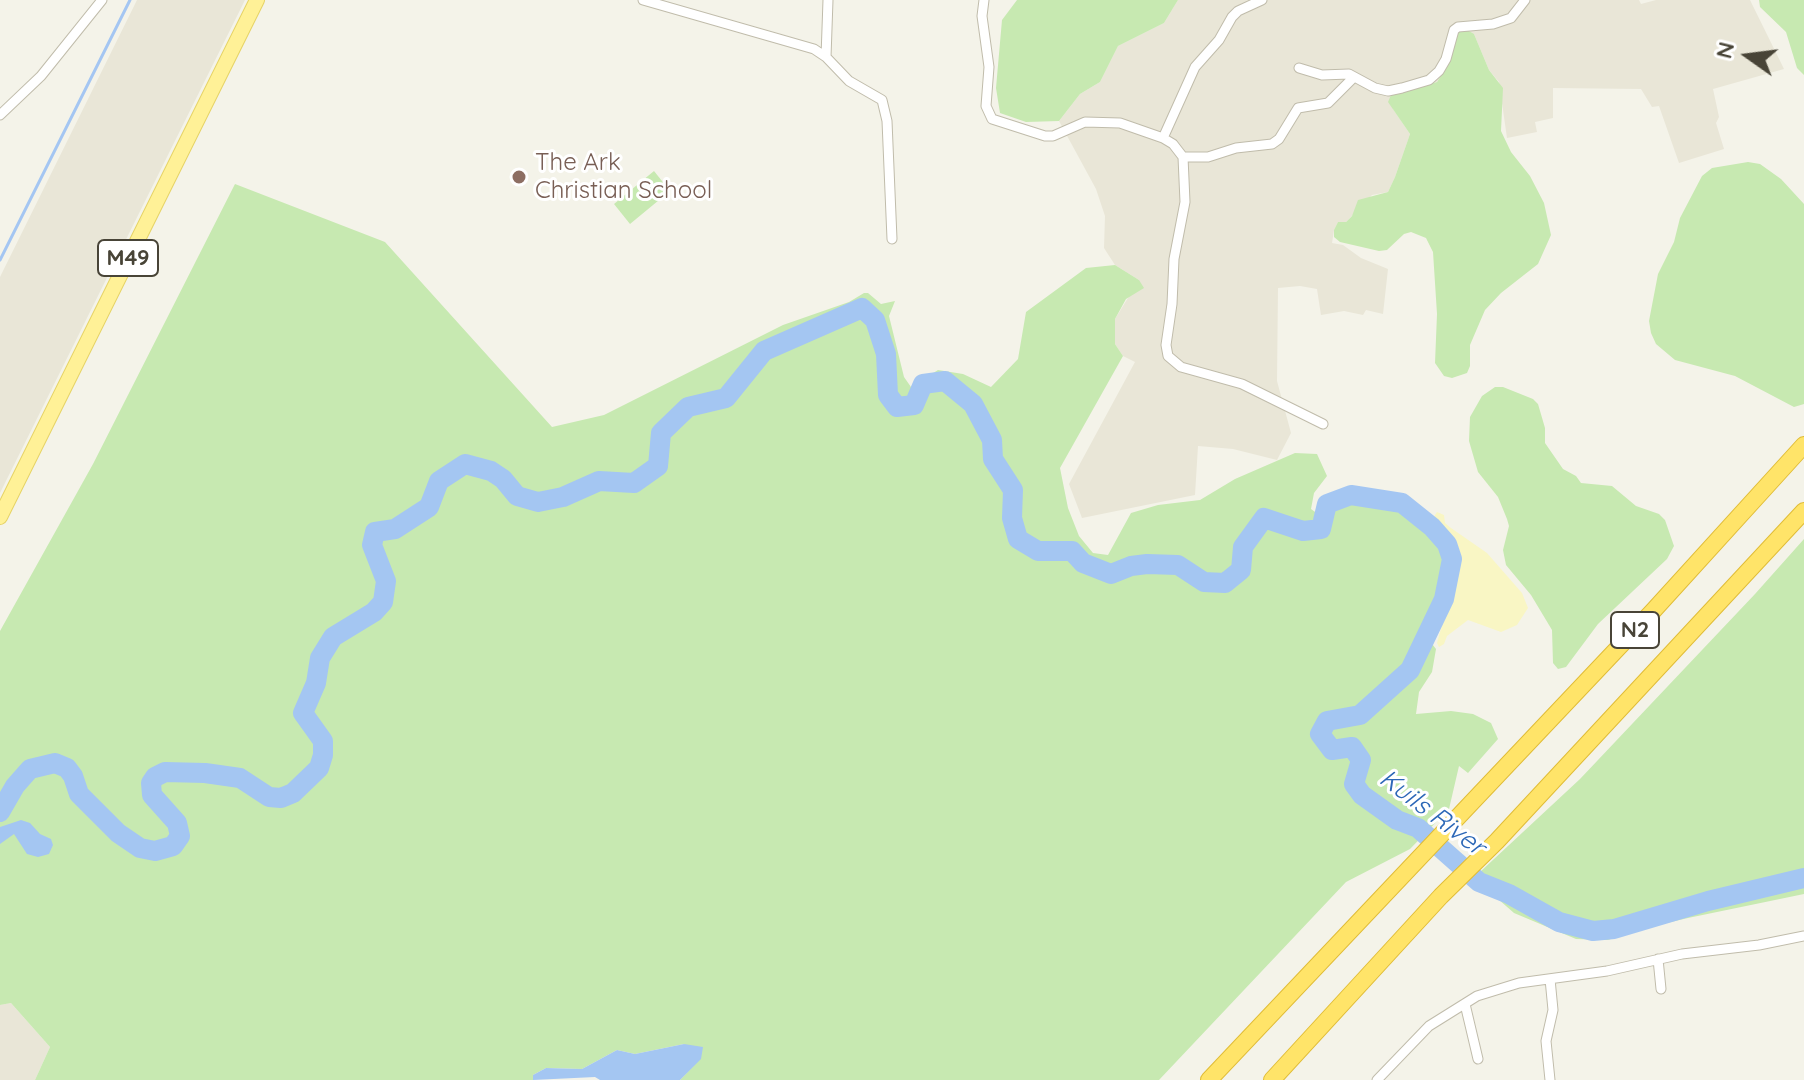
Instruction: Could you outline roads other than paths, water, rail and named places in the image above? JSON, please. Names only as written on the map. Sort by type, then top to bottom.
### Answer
[{"type":"highway","name":"N2","points":[[1209,1080],[1653,611],[1804,445]]},
{"type":"highway","name":"N2","points":[[1272,1080],[1804,511]]},
{"type":"main road","name":"M49","points":[[0,517],[257,0]]},
{"type":"street","points":[[0,115],[41,76],[102,0]]},
{"type":"street","points":[[643,0],[814,49],[849,81],[882,100],[885,107],[892,239]]},
{"type":"street","points":[[826,57],[828,0]]},
{"type":"street","points":[[984,0],[982,16],[989,67],[986,106],[992,119],[1045,136],[1053,136],[1085,122],[1108,121],[1163,138],[1173,144],[1183,157],[1185,202],[1174,259],[1166,345],[1168,356],[1181,367],[1242,384],[1323,424]]},
{"type":"street","points":[[1163,138],[1195,67],[1219,40],[1232,17],[1262,0]]},
{"type":"street","points":[[1299,68],[1322,75],[1341,73],[1388,91],[1429,80],[1446,59],[1454,30],[1511,18],[1525,0]]},
{"type":"street","points":[[1183,157],[1208,157],[1236,148],[1272,144],[1279,139],[1298,108],[1328,103],[1354,77]]},
{"type":"street","points":[[1377,1080],[1429,1026],[1477,996],[1519,983],[1607,971],[1658,959],[1804,936]]},
{"type":"street","points":[[1658,959],[1661,989]]},
{"type":"street","points":[[1550,979],[1553,1010],[1546,1041],[1550,1080]]},
{"type":"street","points":[[1465,1004],[1478,1059]]},
{"type":"water","points":[[21,820],[51,839],[53,845],[49,854],[38,857],[27,854],[14,834],[0,844],[0,827]]},
{"type":"water","points":[[684,1044],[703,1047],[701,1059],[680,1080],[600,1080],[595,1077],[533,1080],[533,1075],[546,1068],[582,1069],[617,1050],[635,1054]]},
{"type":"waterway","points":[[0,260],[130,0]]},
{"type":"waterway","name":"Kuils River","points":[[0,812],[15,786],[30,769],[55,763],[67,768],[79,794],[118,833],[140,848],[155,851],[173,846],[180,836],[177,823],[152,795],[151,783],[165,772],[240,778],[269,797],[281,798],[293,793],[319,768],[323,755],[323,741],[303,713],[316,683],[320,658],[333,637],[374,612],[383,602],[386,581],[372,545],[375,532],[395,529],[429,507],[439,481],[465,464],[491,471],[503,479],[517,496],[538,502],[563,497],[599,481],[634,483],[658,466],[661,433],[688,407],[726,398],[764,351],[862,308],[875,320],[886,354],[888,395],[897,407],[914,405],[923,384],[945,381],[973,404],[992,440],[993,459],[1013,490],[1012,518],[1018,539],[1038,551],[1072,551],[1083,563],[1111,574],[1131,566],[1178,565],[1204,582],[1225,583],[1241,570],[1243,547],[1264,518],[1303,531],[1321,529],[1327,504],[1351,495],[1402,503],[1432,527],[1447,544],[1452,559],[1444,599],[1410,670],[1360,715],[1327,721],[1320,734],[1332,750],[1352,747],[1361,760],[1354,784],[1362,795],[1397,820],[1418,828],[1479,882],[1509,894],[1559,922],[1593,931],[1614,929],[1708,901],[1804,878]]},
{"type":"place","name":"The Ark Christian School","points":[[519,177]]}]
